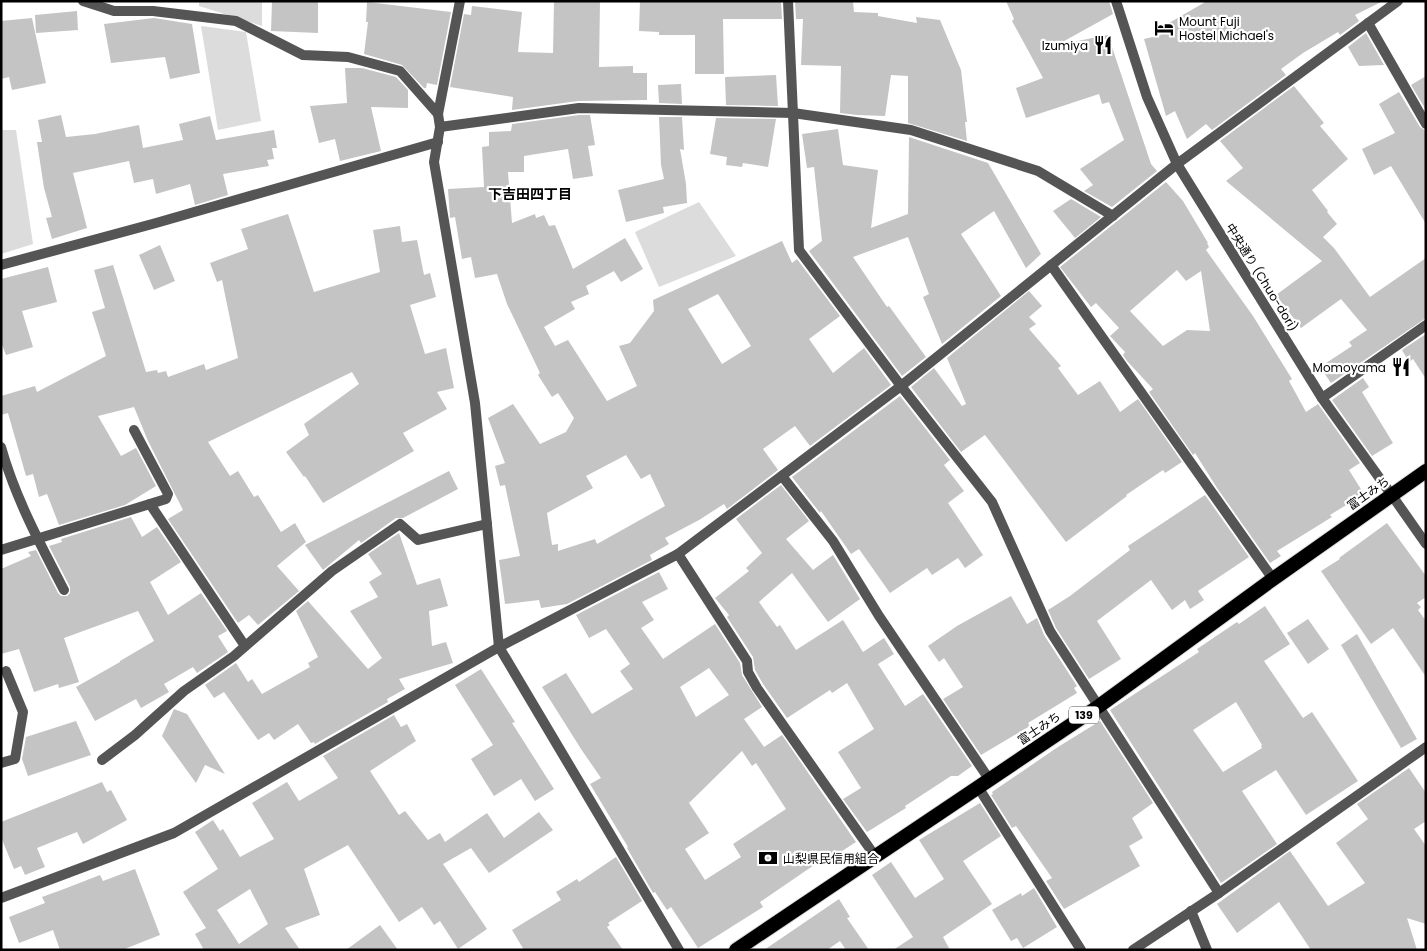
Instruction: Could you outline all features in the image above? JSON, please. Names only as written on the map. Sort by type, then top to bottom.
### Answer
[{"type":"highway","name":"富士みち","points":[[736,950],[1099,706],[1391,494],[1426,471]]},
{"type":"street","points":[[83,1],[114,11],[153,11],[236,21],[302,55],[348,58],[400,71],[438,114]]},
{"type":"street","points":[[460,1],[438,114],[440,127],[434,162],[475,403],[499,647],[679,950]]},
{"type":"street","points":[[788,1],[799,250],[901,386],[992,502],[1050,631],[1219,893]]},
{"type":"street","name":"中央通り (Chuo-dori)","points":[[1116,1],[1147,97],[1177,164],[1322,398],[1426,544]]},
{"type":"street","points":[[1,898],[174,833],[499,647],[678,554],[901,386],[1177,164],[1398,1]]},
{"type":"street","points":[[1368,23],[1426,124]]},
{"type":"street","points":[[440,127],[579,108],[793,113],[911,130],[1038,171],[1113,216]]},
{"type":"street","points":[[1,265],[156,223],[438,142]]},
{"type":"street","points":[[1051,265],[1273,579]]},
{"type":"street","points":[[1322,398],[1426,325]]},
{"type":"street","points":[[1,550],[166,499],[168,494],[134,430]]},
{"type":"street","points":[[1,447],[6,465],[37,539],[64,590]]},
{"type":"street","points":[[782,476],[833,541],[983,783],[1081,950]]},
{"type":"street","points":[[150,504],[245,646]]},
{"type":"street","points":[[102,760],[135,735],[184,691],[234,656],[332,570],[400,524],[418,540],[487,524]]},
{"type":"street","points":[[678,554],[747,661],[748,672],[757,688],[875,856]]},
{"type":"street","points":[[1,763],[15,759],[23,712],[6,671]]},
{"type":"street","points":[[1133,950],[1219,893],[1426,748]]},
{"type":"street","points":[[1191,911],[1207,950]]},
{"type":"shaded area","points":[[199,1],[262,1],[262,26],[199,6]]},
{"type":"shaded area","points":[[201,26],[246,32],[261,121],[218,130]]},
{"type":"shaded area","points":[[1,130],[16,130],[33,244],[1,254]]},
{"type":"shaded area","points":[[699,202],[736,256],[659,287],[635,232]]},
{"type":"building","points":[[272,1],[318,1],[318,33],[271,31]]},
{"type":"building","points":[[554,1],[600,1],[599,67],[633,66],[633,73],[647,73],[647,100],[578,101],[512,110],[513,97],[450,87],[464,14],[471,15],[472,6],[522,12],[518,52],[553,53]]},
{"type":"building","points":[[640,1],[781,1],[782,19],[723,19],[724,74],[695,74],[695,35],[659,35],[659,32],[639,31]]},
{"type":"building","points":[[795,1],[853,1],[854,12],[878,13],[878,16],[917,23],[916,17],[940,20],[961,70],[967,122],[965,122],[967,141],[908,123],[908,76],[891,75],[885,116],[840,113],[841,66],[801,65],[803,19],[796,19]]},
{"type":"building","points":[[1006,1],[1109,1],[1113,14],[1057,45],[1108,35],[1151,164],[1157,171],[1112,207],[1084,191],[1093,185],[1080,169],[1124,140],[1109,102],[1102,104],[1099,94],[1026,118],[1016,88],[1043,78],[1012,21],[1014,19]]},
{"type":"building","points":[[1207,1],[1383,1],[1355,15],[1359,21],[1340,35],[1338,32],[1281,69],[1286,75],[1212,130],[1206,124],[1187,139],[1175,111],[1166,116],[1144,39],[1161,35],[1156,26],[1169,23]]},
{"type":"building","points":[[367,2],[451,12],[437,85],[427,83],[426,88],[424,88],[402,65],[364,54],[368,22],[366,22]]},
{"type":"building","points":[[77,11],[78,30],[36,33],[35,15]]},
{"type":"building","points":[[32,18],[46,83],[12,90],[9,77],[1,79],[1,21]]},
{"type":"building","points":[[154,18],[192,24],[200,73],[170,79],[165,57],[111,63],[104,24]]},
{"type":"building","points":[[1366,33],[1384,65],[1359,66],[1348,47]]},
{"type":"building","points":[[345,68],[362,68],[396,77],[408,90],[408,108],[371,107],[381,151],[340,161],[335,139],[319,143],[310,106],[347,103]]},
{"type":"building","points":[[776,75],[778,106],[726,105],[725,77]]},
{"type":"building","points":[[1426,76],[1426,110],[1411,85]]},
{"type":"building","points":[[681,84],[682,104],[659,103],[658,85]]},
{"type":"building","points":[[1294,86],[1324,123],[1320,126],[1348,159],[1312,190],[1337,224],[1323,237],[1334,248],[1370,297],[1426,258],[1426,318],[1331,383],[1320,367],[1352,346],[1349,342],[1367,330],[1341,299],[1301,328],[1276,295],[1322,261],[1226,181],[1243,168],[1220,141]]},
{"type":"building","points":[[1399,92],[1420,127],[1426,131],[1426,224],[1391,166],[1374,175],[1362,149],[1395,133],[1379,104]]},
{"type":"building","points":[[61,115],[66,137],[95,134],[139,125],[143,148],[183,140],[179,124],[210,116],[216,140],[274,130],[277,148],[272,148],[274,159],[267,160],[269,166],[223,174],[228,195],[195,205],[190,184],[156,194],[153,179],[134,183],[129,161],[73,173],[87,228],[52,239],[46,218],[52,217],[44,188],[37,142],[42,142],[38,120]]},
{"type":"building","points":[[590,115],[595,145],[588,146],[593,176],[573,179],[568,149],[524,156],[524,172],[508,172],[512,223],[535,214],[536,218],[544,215],[549,226],[555,225],[573,269],[625,238],[643,269],[621,282],[614,271],[586,286],[589,294],[571,302],[575,309],[544,327],[555,346],[568,340],[607,401],[637,386],[619,346],[630,343],[654,311],[653,300],[782,241],[792,263],[797,259],[840,316],[809,339],[833,373],[864,348],[891,385],[810,446],[795,426],[763,449],[778,470],[727,509],[724,504],[665,538],[669,544],[650,555],[652,560],[567,604],[541,608],[539,600],[505,604],[499,560],[520,556],[505,485],[500,486],[495,466],[505,463],[488,418],[513,404],[540,444],[566,432],[574,418],[558,393],[552,397],[538,375],[540,373],[507,304],[497,274],[475,278],[471,257],[462,259],[455,217],[450,218],[448,189],[484,187],[482,147],[489,146],[489,132],[511,131],[512,124]],"holes":[[[718,294],[751,346],[722,364],[688,309]],[[626,455],[641,479],[650,474],[665,506],[597,544],[595,539],[558,551],[558,544],[552,545],[547,513],[593,488],[586,476]]]},
{"type":"building","points":[[659,117],[682,117],[684,150],[680,149],[687,203],[663,207],[664,213],[626,222],[618,190],[664,179],[661,165]]},
{"type":"building","points":[[716,118],[776,119],[768,167],[743,163],[742,167],[726,165],[727,157],[710,154]]},
{"type":"building","points":[[838,129],[843,165],[878,170],[871,228],[908,214],[909,137],[988,163],[1041,254],[1026,268],[994,211],[961,234],[1001,296],[942,344],[923,297],[929,294],[908,237],[853,257],[887,307],[889,306],[926,357],[902,376],[809,251],[822,241],[814,167],[807,168],[802,134]]},
{"type":"building","points":[[1166,182],[1183,201],[1208,243],[1209,247],[1206,250],[1253,316],[1292,379],[1289,381],[1306,412],[1318,404],[1360,463],[1349,470],[1364,494],[1330,515],[1332,517],[1277,551],[1281,556],[1270,563],[1217,488],[1195,453],[1193,455],[1149,392],[1153,389],[1127,361],[1123,355],[1125,352],[1110,336],[1119,328],[1096,303],[1091,307],[1060,267]],"holes":[[[1177,270],[1186,281],[1201,271],[1210,331],[1187,330],[1163,346],[1130,311]]]},
{"type":"building","points":[[1071,199],[1101,217],[1075,238],[1053,211]]},
{"type":"building","points":[[288,214],[314,292],[380,272],[373,230],[400,226],[402,242],[417,240],[424,275],[430,273],[436,297],[410,305],[425,354],[446,348],[454,388],[437,392],[447,409],[403,433],[414,451],[323,503],[286,452],[309,435],[304,424],[359,384],[352,372],[208,442],[230,476],[238,471],[254,497],[258,495],[281,532],[295,523],[306,542],[277,566],[299,591],[258,625],[249,615],[238,623],[168,519],[183,510],[148,441],[134,407],[98,416],[121,456],[136,448],[156,486],[125,505],[59,525],[47,494],[39,497],[33,474],[26,476],[8,413],[1,415],[1,396],[35,386],[37,392],[106,356],[92,312],[105,308],[94,270],[113,265],[146,372],[157,370],[158,373],[166,371],[168,377],[204,364],[206,370],[238,358],[222,280],[217,282],[210,263],[248,249],[241,229]]},
{"type":"building","points":[[160,245],[175,281],[154,290],[139,255]]},
{"type":"building","points":[[48,267],[57,302],[22,311],[33,347],[6,355],[1,342],[1,279]]},
{"type":"building","points":[[1029,291],[1042,306],[1029,317],[1036,324],[1029,329],[1061,366],[1058,368],[1078,395],[1100,381],[1120,412],[1138,399],[1182,462],[1165,473],[1163,470],[1126,495],[1066,542],[985,435],[961,452],[911,387],[934,368],[962,406],[966,404],[947,358]]},
{"type":"building","points":[[1426,334],[1426,379],[1413,359],[1409,362],[1402,350]]},
{"type":"building","points":[[1363,378],[1369,387],[1362,392],[1393,443],[1372,456],[1332,400]]},
{"type":"building","points":[[900,396],[950,460],[944,465],[964,491],[948,503],[983,555],[965,568],[958,558],[932,575],[927,568],[890,593],[859,549],[851,554],[821,511],[820,513],[792,477]]},
{"type":"building","points":[[449,471],[458,489],[403,518],[396,518],[361,543],[359,540],[323,570],[305,545]]},
{"type":"building","points":[[781,485],[809,521],[786,539],[813,570],[833,555],[860,599],[828,622],[792,573],[759,602],[777,627],[780,625],[796,650],[843,620],[863,652],[884,638],[894,654],[878,664],[905,706],[923,694],[972,766],[958,776],[951,776],[905,806],[906,808],[867,832],[843,799],[861,788],[838,752],[874,729],[847,683],[832,693],[830,690],[787,718],[755,670],[753,657],[727,617],[729,615],[715,598],[749,571],[746,568],[762,553],[736,519]]},
{"type":"building","points":[[1205,495],[1249,557],[1198,591],[1204,600],[1190,609],[1185,600],[1172,610],[1151,580],[1097,621],[1121,659],[1089,679],[1056,628],[1048,610],[1070,596],[1130,550],[1128,546]]},
{"type":"building","points":[[131,517],[142,537],[157,527],[181,562],[150,582],[168,615],[201,593],[227,631],[218,636],[228,652],[197,673],[193,667],[164,684],[169,692],[141,708],[136,699],[95,721],[76,687],[154,641],[138,611],[64,638],[79,682],[59,688],[58,684],[34,692],[19,649],[1,654],[1,569],[31,556],[28,552],[36,550],[58,593],[61,596],[67,596],[70,593],[70,587],[49,546],[62,542],[61,539]]},
{"type":"building","points":[[1387,523],[1426,576],[1426,597],[1417,603],[1421,607],[1418,610],[1426,621],[1426,677],[1393,628],[1371,644],[1321,571]]},
{"type":"building","points":[[399,533],[417,585],[440,578],[448,606],[429,611],[432,646],[446,642],[453,663],[399,679],[405,689],[387,699],[388,702],[315,744],[314,742],[311,743],[298,724],[274,740],[269,733],[258,740],[224,692],[214,698],[205,685],[236,663],[248,682],[252,679],[262,694],[310,667],[308,663],[318,657],[296,611],[308,601],[368,669],[382,658],[350,611],[378,597],[369,582],[382,574],[368,554]]},
{"type":"building","points":[[659,572],[668,589],[642,602],[654,620],[641,628],[663,659],[715,624],[740,663],[742,675],[762,707],[744,719],[764,747],[782,735],[856,842],[819,866],[817,863],[760,902],[763,907],[698,948],[671,907],[667,910],[655,892],[653,893],[590,784],[601,778],[542,687],[566,673],[592,714],[633,689],[620,671],[630,664],[606,629],[589,638],[576,615]],"holes":[[[709,668],[729,695],[696,717],[680,687]],[[742,751],[752,766],[756,763],[786,809],[733,844],[741,857],[705,880],[685,849],[709,833],[689,803]]]},
{"type":"building","points":[[1011,596],[1027,624],[1037,618],[1044,635],[1077,686],[1074,688],[1077,693],[1028,723],[1030,726],[981,755],[943,699],[963,687],[944,658],[939,662],[928,646],[957,626]]},
{"type":"building","points":[[1265,606],[1290,644],[1264,661],[1303,718],[1312,712],[1358,781],[1306,815],[1276,770],[1242,791],[1277,844],[1221,883],[1110,710],[1199,652],[1197,649],[1237,622],[1239,624]],"holes":[[[1236,702],[1262,748],[1223,772],[1193,730]]]},
{"type":"building","points":[[1308,619],[1329,649],[1308,664],[1287,633]]},
{"type":"building","points":[[1357,634],[1417,739],[1401,748],[1341,645]]},
{"type":"building","points":[[481,669],[515,722],[512,723],[554,789],[535,801],[521,779],[494,796],[471,759],[493,745],[455,685]]},
{"type":"building","points":[[174,709],[187,714],[225,774],[205,765],[196,783],[162,736]]},
{"type":"building","points":[[394,715],[401,727],[407,724],[416,741],[370,771],[399,815],[405,811],[428,840],[440,833],[445,842],[487,813],[504,838],[539,812],[553,830],[489,873],[471,848],[443,864],[487,929],[458,949],[440,921],[434,925],[422,907],[399,922],[348,845],[304,869],[320,915],[285,928],[300,950],[204,950],[195,934],[206,928],[183,892],[218,869],[195,832],[213,820],[220,831],[223,829],[240,857],[274,839],[252,803],[287,782],[299,801],[338,778],[323,756]],"holes":[[[250,889],[268,924],[239,944],[217,910]]]},
{"type":"building","points":[[76,721],[91,755],[28,776],[22,759],[26,737]]},
{"type":"building","points":[[1100,721],[1153,803],[1132,818],[1143,838],[1129,846],[1140,866],[1064,909],[1046,881],[1052,878],[1016,826],[1012,828],[991,795],[993,794],[992,792],[1058,747]]},
{"type":"building","points":[[1409,768],[1426,793],[1426,821],[1414,829],[1426,846],[1426,924],[1407,918],[1417,950],[1311,950],[1279,902],[1237,933],[1217,904],[1290,851],[1328,906],[1365,883],[1336,843],[1368,819],[1357,804]]},
{"type":"building","points":[[102,782],[107,792],[111,790],[127,820],[83,844],[77,832],[37,848],[45,867],[25,875],[21,866],[14,869],[1,837],[1,822]]},
{"type":"building","points":[[980,803],[1001,836],[963,861],[992,904],[943,937],[950,950],[893,950],[913,937],[872,875],[891,862],[915,898],[944,879],[919,840]]},
{"type":"building","points":[[616,857],[642,901],[608,923],[610,925],[607,927],[623,950],[524,950],[512,930],[561,900],[556,892],[577,879],[579,882]]},
{"type":"building","points":[[135,869],[160,935],[122,950],[60,950],[53,930],[19,943],[9,917],[45,903],[42,897],[100,875],[103,881]]},
{"type":"building","points":[[1034,888],[1057,927],[1023,948],[1017,938],[1011,941],[992,910],[1021,893],[1022,896]]},
{"type":"building","points":[[839,899],[850,917],[847,918],[869,950],[846,950],[840,941],[827,950],[764,950]]},
{"type":"building","points":[[380,925],[398,950],[346,950]]},
{"type":"place","name":"Mount Fuji Hostel Michael's","points":[[1164,28]]},
{"type":"place","name":"Izumiya","points":[[1103,45]]},
{"type":"place","name":"Momoyama","points":[[1401,367]]},
{"type":"place","name":"山梨県民信用組合","points":[[768,858]]},
{"type":"district","name":"下吉田四丁目","points":[[530,194]]}]
